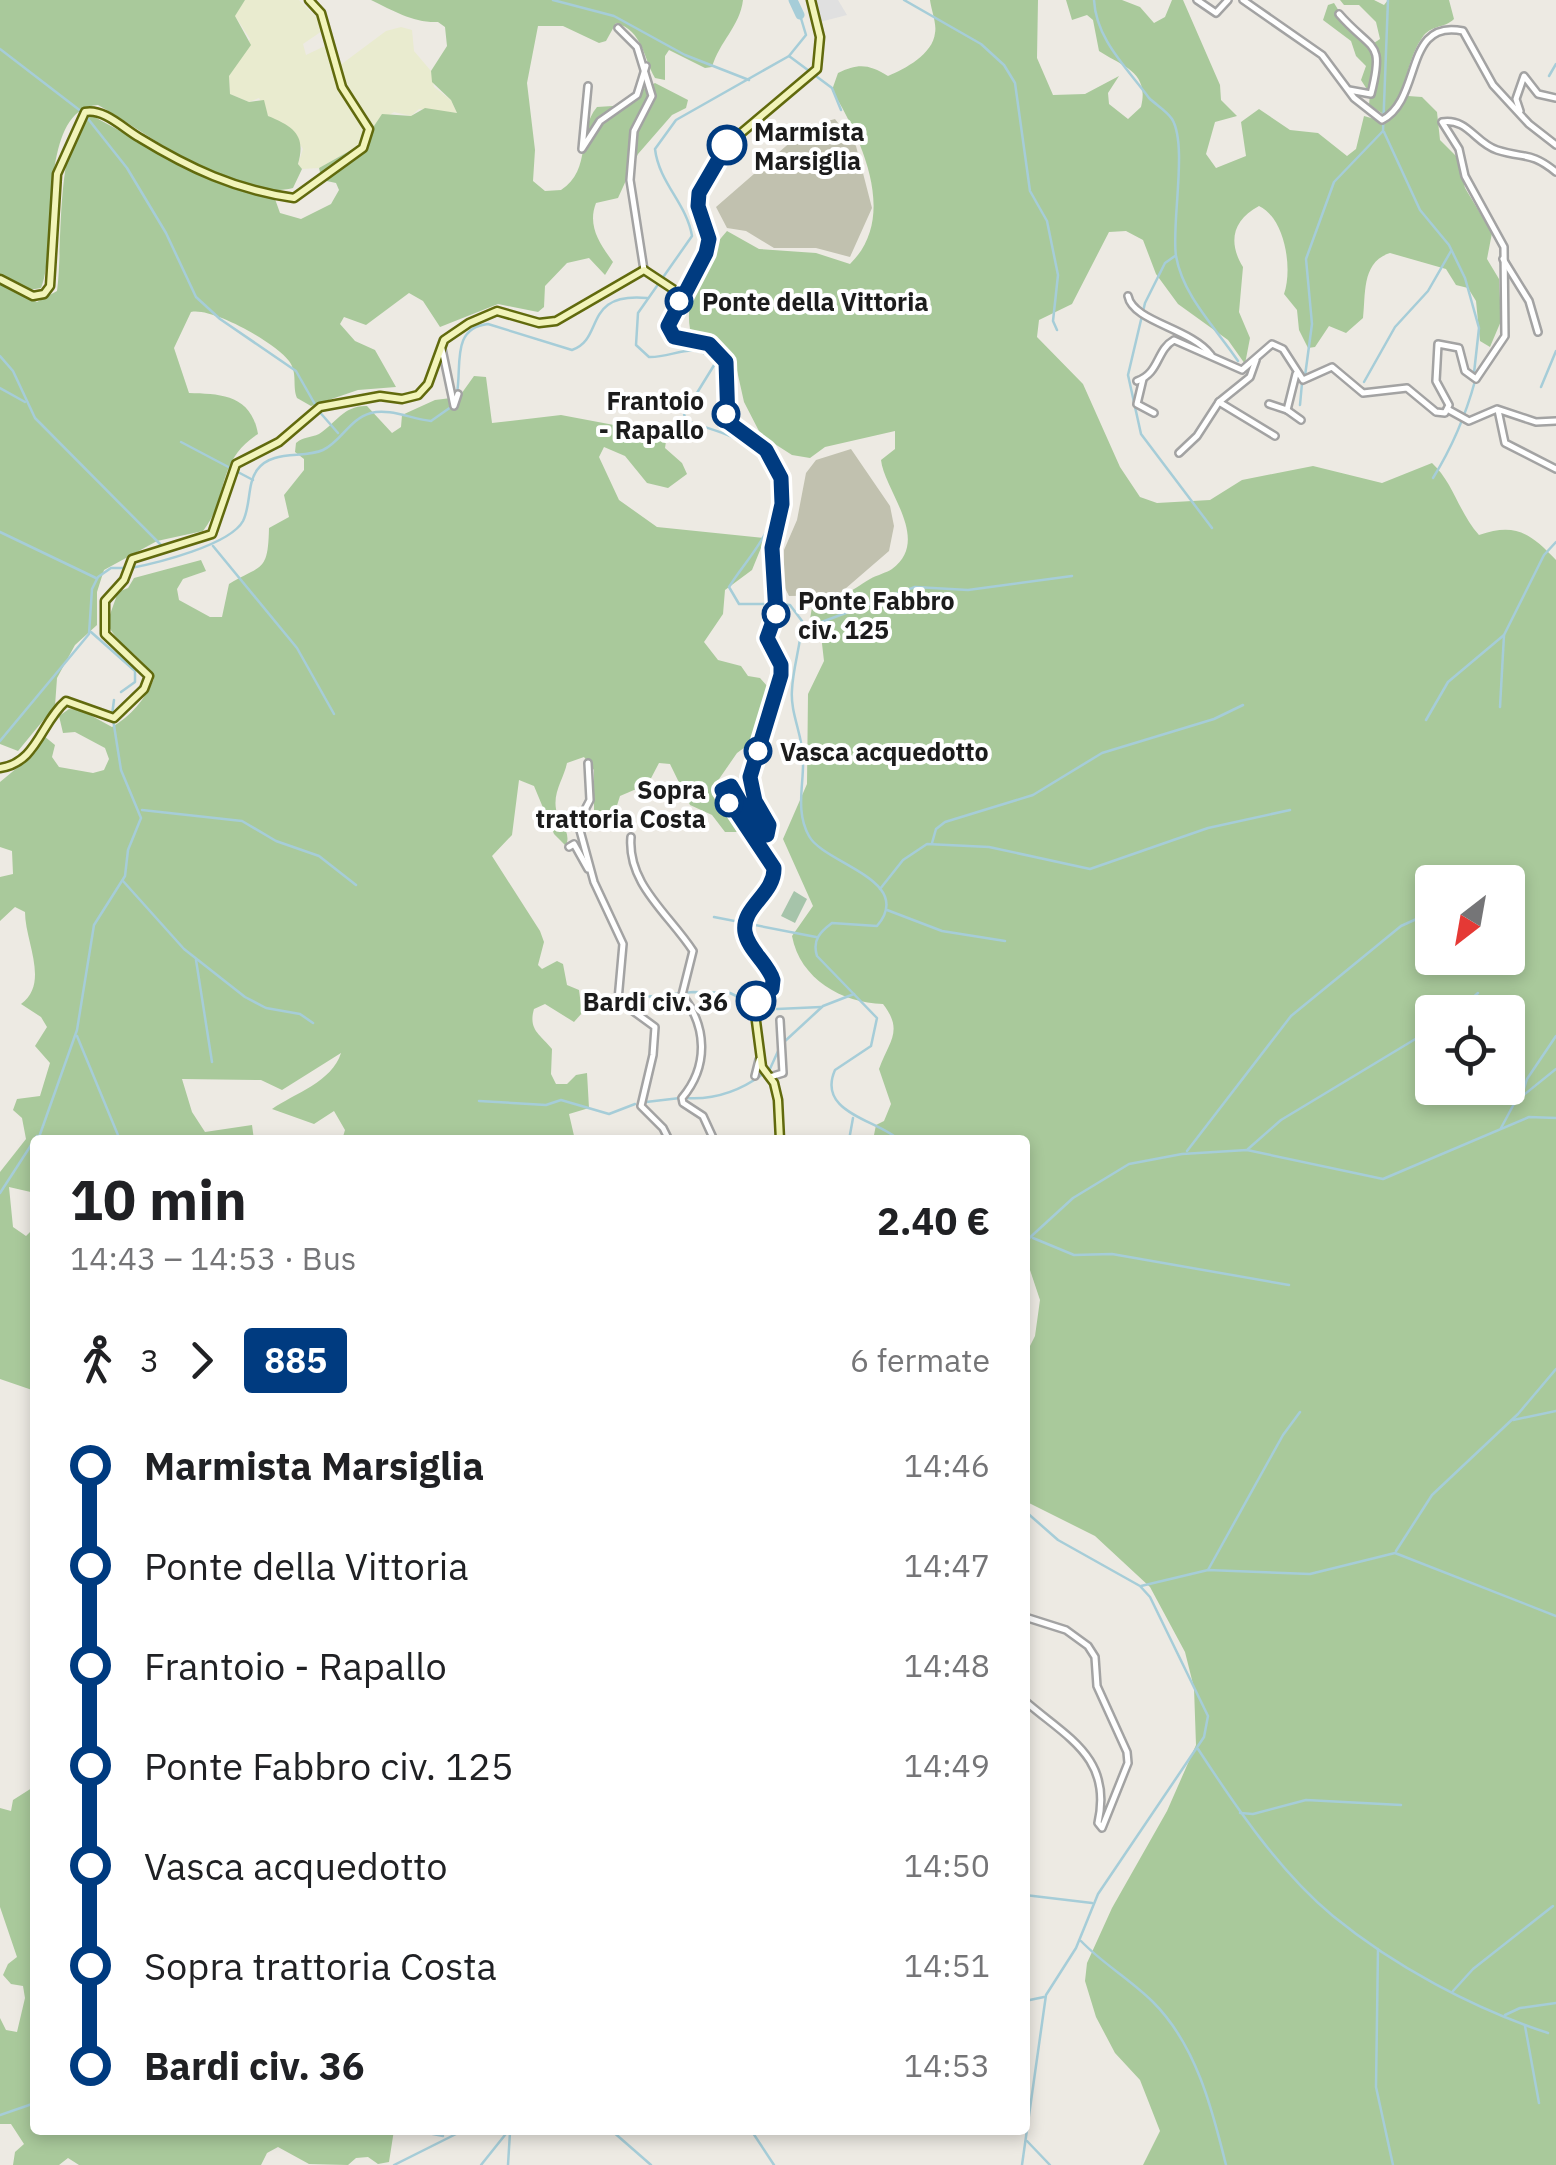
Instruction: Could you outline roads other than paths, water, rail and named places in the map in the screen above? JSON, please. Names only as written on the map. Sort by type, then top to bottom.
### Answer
[{"type":"street","points":[[0,280],[33,296],[44,294],[50,286],[57,174],[84,112],[102,114],[167,155],[231,186],[294,198],[363,148],[369,129],[342,87],[321,13],[309,0]]},
{"type":"street","points":[[780,1135],[778,1100],[762,1067],[755,1003],[772,989],[773,980],[746,935],[745,925],[770,890],[774,868],[722,790],[731,786],[759,834],[767,835],[769,825],[755,801],[750,777],[781,675],[781,665],[767,638],[776,613],[772,548],[782,504],[781,478],[766,450],[728,422],[726,362],[709,344],[678,339],[670,332],[669,318],[678,293],[709,239],[698,206],[709,174],[727,145],[818,69],[820,37],[811,0]]},
{"type":"street","points":[[1197,0],[1216,13],[1228,0]]},
{"type":"street","points":[[1243,0],[1322,55],[1346,89],[1370,113],[1386,119],[1406,92],[1422,45],[1438,30],[1452,29],[1470,37],[1485,74],[1519,114],[1556,145]]},
{"type":"street","points":[[1339,14],[1372,46],[1379,73],[1369,95],[1346,89]]},
{"type":"street","points":[[618,28],[637,47],[646,66],[652,96],[634,131],[630,180],[648,272],[678,293]]},
{"type":"street","points":[[588,86],[582,149],[600,121],[637,95],[646,66]]},
{"type":"street","points":[[1519,114],[1516,99],[1524,76],[1538,94],[1556,98]]},
{"type":"street","points":[[1556,172],[1534,154],[1497,150],[1470,128],[1442,122],[1459,149],[1465,176],[1480,206],[1502,237],[1505,336],[1483,375],[1476,379],[1465,371],[1458,348],[1446,342],[1436,346],[1436,382],[1448,409],[1469,421],[1497,408],[1536,422],[1556,421]]},
{"type":"street","points":[[1502,260],[1529,301],[1538,332]]},
{"type":"street","points":[[0,768],[20,762],[30,753],[66,701],[114,718],[148,683],[146,672],[112,645],[102,620],[105,601],[127,576],[132,559],[212,534],[236,464],[279,442],[320,407],[380,396],[402,399],[418,395],[428,384],[441,346],[469,323],[497,311],[539,323],[556,322],[648,272]]},
{"type":"street","points":[[1128,296],[1137,314],[1188,334],[1212,358]]},
{"type":"street","points":[[1154,413],[1137,404],[1140,380],[1154,372],[1170,342],[1189,344],[1242,370],[1266,346],[1276,344],[1296,374],[1308,380],[1332,368],[1363,393],[1407,388],[1440,414],[1448,409]]},
{"type":"street","points":[[441,346],[454,406],[458,394]]},
{"type":"street","points":[[1180,453],[1197,436],[1219,402],[1250,377],[1256,357]]},
{"type":"street","points":[[1287,410],[1296,374]]},
{"type":"street","points":[[1219,402],[1276,436]]},
{"type":"street","points":[[1270,404],[1301,420]]},
{"type":"street","points":[[1497,408],[1505,444],[1556,470]]},
{"type":"street","points":[[588,763],[590,800],[578,823],[593,876]]},
{"type":"street","points":[[631,836],[629,856],[636,874],[693,951],[682,996],[699,1017],[703,1038],[696,1078],[682,1098],[683,1104],[703,1116],[712,1135]]},
{"type":"street","points":[[569,847],[574,844],[578,849],[623,944],[618,1000],[655,1027],[641,1106],[667,1135]]},
{"type":"street","points":[[770,1077],[781,1076],[784,1068],[780,1020]]},
{"type":"street","points":[[754,1076],[761,1052]]},
{"type":"street","points":[[1030,1619],[1066,1630],[1095,1657],[1097,1686],[1128,1752],[1128,1763],[1102,1828],[1098,1823],[1100,1791],[1092,1762],[1064,1730],[1030,1705]]},
{"type":"waterway","points":[[553,0],[614,16],[685,55],[749,80]]},
{"type":"waterway","points":[[793,0],[800,15]]},
{"type":"waterway","points":[[904,0],[981,44],[1004,65],[1015,83],[1030,191],[1047,221],[1058,275],[1053,321],[1057,330]]},
{"type":"waterway","points":[[1094,0],[1100,27],[1114,52],[1149,98],[1172,119],[1177,131],[1176,256],[1193,298],[1238,361]]},
{"type":"waterway","points":[[1305,376],[1312,324],[1306,259],[1334,182],[1383,131],[1388,0]]},
{"type":"waterway","points":[[771,604],[739,604],[729,587],[769,525],[773,496],[765,463],[745,444],[686,421],[684,414],[716,362],[708,355],[692,351],[649,357],[636,345],[638,313],[692,236],[655,149],[676,120],[789,56],[806,35],[800,15]]},
{"type":"waterway","points":[[0,49],[82,112]]},
{"type":"waterway","points":[[789,56],[832,88],[841,110]]},
{"type":"waterway","points":[[1549,76],[1556,64]]},
{"type":"waterway","points":[[85,115],[127,168],[166,233],[196,297],[220,319],[296,371],[316,406]]},
{"type":"waterway","points":[[1384,132],[1420,210],[1449,245],[1465,278],[1479,328],[1474,373]]},
{"type":"waterway","points":[[1364,382],[1395,327],[1428,291],[1451,251]]},
{"type":"waterway","points":[[1175,256],[1165,263],[1145,303],[1128,375],[1141,434],[1212,528]]},
{"type":"waterway","points":[[457,393],[463,340],[476,327],[488,324],[572,350],[582,344],[603,309],[613,302],[647,298]]},
{"type":"waterway","points":[[1541,387],[1556,351]]},
{"type":"waterway","points":[[0,356],[13,371],[35,418],[161,545]]},
{"type":"waterway","points":[[1433,478],[1457,431],[1475,381]]},
{"type":"waterway","points":[[1300,405],[1302,383]]},
{"type":"waterway","points":[[0,388],[25,402]]},
{"type":"waterway","points":[[131,568],[192,552],[236,530],[243,521],[254,476],[263,463],[323,450],[357,420],[371,413],[431,421],[451,407]]},
{"type":"waterway","points":[[317,409],[338,433]]},
{"type":"waterway","points":[[181,442],[253,480]]},
{"type":"waterway","points":[[0,532],[96,578]]},
{"type":"waterway","points":[[1426,720],[1448,682],[1504,635],[1544,555],[1556,542]]},
{"type":"waterway","points":[[213,546],[297,648],[334,714]]},
{"type":"waterway","points":[[0,741],[89,634],[92,589],[98,577],[111,568],[127,568]]},
{"type":"waterway","points":[[802,625],[819,623],[915,587],[968,590],[1072,576]]},
{"type":"waterway","points":[[779,604],[790,605],[802,621],[792,699],[802,750],[801,808],[805,827],[818,846],[863,874],[885,896],[886,910],[877,926],[832,923],[816,941],[817,956],[877,1018],[871,1046],[835,1070],[831,1085],[841,1106],[892,1135]]},
{"type":"waterway","points":[[91,632],[135,671],[135,682],[121,692]]},
{"type":"waterway","points":[[1500,707],[1504,635]]},
{"type":"waterway","points":[[112,715],[114,700]]},
{"type":"waterway","points":[[932,843],[936,829],[945,822],[1033,795],[1102,753],[1214,719],[1243,705]]},
{"type":"waterway","points":[[40,1135],[77,1030],[94,925],[125,876],[128,850],[141,818],[121,770],[113,719]]},
{"type":"waterway","points":[[142,810],[242,821],[276,841],[319,856],[356,885]]},
{"type":"waterway","points":[[880,889],[903,860],[927,844],[989,847],[1090,869],[1208,828],[1290,810]]},
{"type":"waterway","points":[[123,881],[184,949],[245,997],[266,1008],[300,1014],[313,1023]]},
{"type":"waterway","points":[[887,910],[942,931],[1005,941]]},
{"type":"waterway","points":[[714,917],[816,937]]},
{"type":"waterway","points":[[1187,1151],[1291,1016],[1401,926],[1415,920]]},
{"type":"waterway","points":[[196,960],[212,1062]]},
{"type":"waterway","points":[[596,1002],[693,992],[730,993],[751,1003]]},
{"type":"waterway","points":[[784,1042],[823,1006],[854,994]]},
{"type":"waterway","points":[[759,1005],[774,1010]]},
{"type":"waterway","points":[[777,1009],[821,1007]]},
{"type":"waterway","points":[[77,1036],[118,1135]]},
{"type":"waterway","points":[[1525,1085],[1556,1036]]},
{"type":"waterway","points":[[1248,1149],[1281,1120],[1415,1039]]},
{"type":"waterway","points":[[769,1071],[779,1049]]},
{"type":"waterway","points":[[1501,1128],[1515,1102],[1556,1069]]},
{"type":"waterway","points":[[686,1098],[727,1093],[763,1074]]},
{"type":"waterway","points":[[646,1102],[680,1098]]},
{"type":"waterway","points":[[479,1101],[546,1105],[561,1100],[609,1114],[635,1104]]},
{"type":"waterway","points":[[1030,1237],[1073,1198],[1129,1164],[1182,1154],[1247,1150],[1383,1179],[1529,1117],[1556,1118]]},
{"type":"waterway","points":[[850,1135],[853,1118]]},
{"type":"waterway","points":[[0,1193],[30,1147]]},
{"type":"waterway","points":[[1033,1238],[1074,1255],[1112,1254],[1289,1285]]},
{"type":"waterway","points":[[1396,1551],[1432,1495],[1518,1414],[1556,1369]]},
{"type":"waterway","points":[[1513,1420],[1556,1411]]},
{"type":"waterway","points":[[1208,1570],[1283,1435],[1300,1412]]},
{"type":"waterway","points":[[1030,1515],[1058,1540],[1140,1586],[1150,1597],[1208,1716],[1204,1737],[1098,1894],[1076,1948],[1046,1995],[1030,2108]]},
{"type":"waterway","points":[[1141,1586],[1208,1570],[1310,1574],[1395,1553],[1556,1616]]},
{"type":"waterway","points":[[1198,1749],[1277,1859],[1333,1916],[1435,1984],[1548,2033]]},
{"type":"waterway","points":[[1240,1813],[1253,1814],[1306,1800],[1401,1805]]},
{"type":"waterway","points":[[1030,1896],[1092,1903]]},
{"type":"waterway","points":[[1453,1991],[1473,1969],[1553,1906]]},
{"type":"waterway","points":[[1081,1941],[1153,2002],[1181,2038],[1208,2100],[1226,2165]]},
{"type":"waterway","points":[[1378,1949],[1376,2087],[1393,2165]]},
{"type":"waterway","points":[[1030,2000],[1044,1997]]},
{"type":"waterway","points":[[1505,2015],[1520,2008],[1556,2003]]},
{"type":"waterway","points":[[1525,2026],[1539,2103]]},
{"type":"waterway","points":[[0,2115],[30,2105]]},
{"type":"waterway","points":[[438,2135],[443,2136]]},
{"type":"waterway","points":[[394,2165],[454,2135]]},
{"type":"waterway","points":[[481,2165],[505,2135]]},
{"type":"waterway","points":[[508,2165],[510,2135]]},
{"type":"waterway","points":[[617,2135],[651,2165]]},
{"type":"waterway","points":[[754,2135],[774,2165]]},
{"type":"waterway","points":[[1022,2165],[1026,2135]]},
{"type":"waterway","points":[[1027,2141],[1050,2165]]},
{"type":"place","name":"Marmista Marsiglia","points":[[727,145]]},
{"type":"place","name":"Ponte della Vittoria","points":[[679,301]]},
{"type":"place","name":"Frantoio - Rapallo","points":[[726,414]]},
{"type":"place","name":"Ponte Fabbro civ. 125","points":[[776,614]]},
{"type":"place","name":"Vasca acquedotto","points":[[758,751]]},
{"type":"place","name":"Sopra trattoria Costa","points":[[729,803]]},
{"type":"place","name":"Bardi civ. 36","points":[[756,1001]]}]
